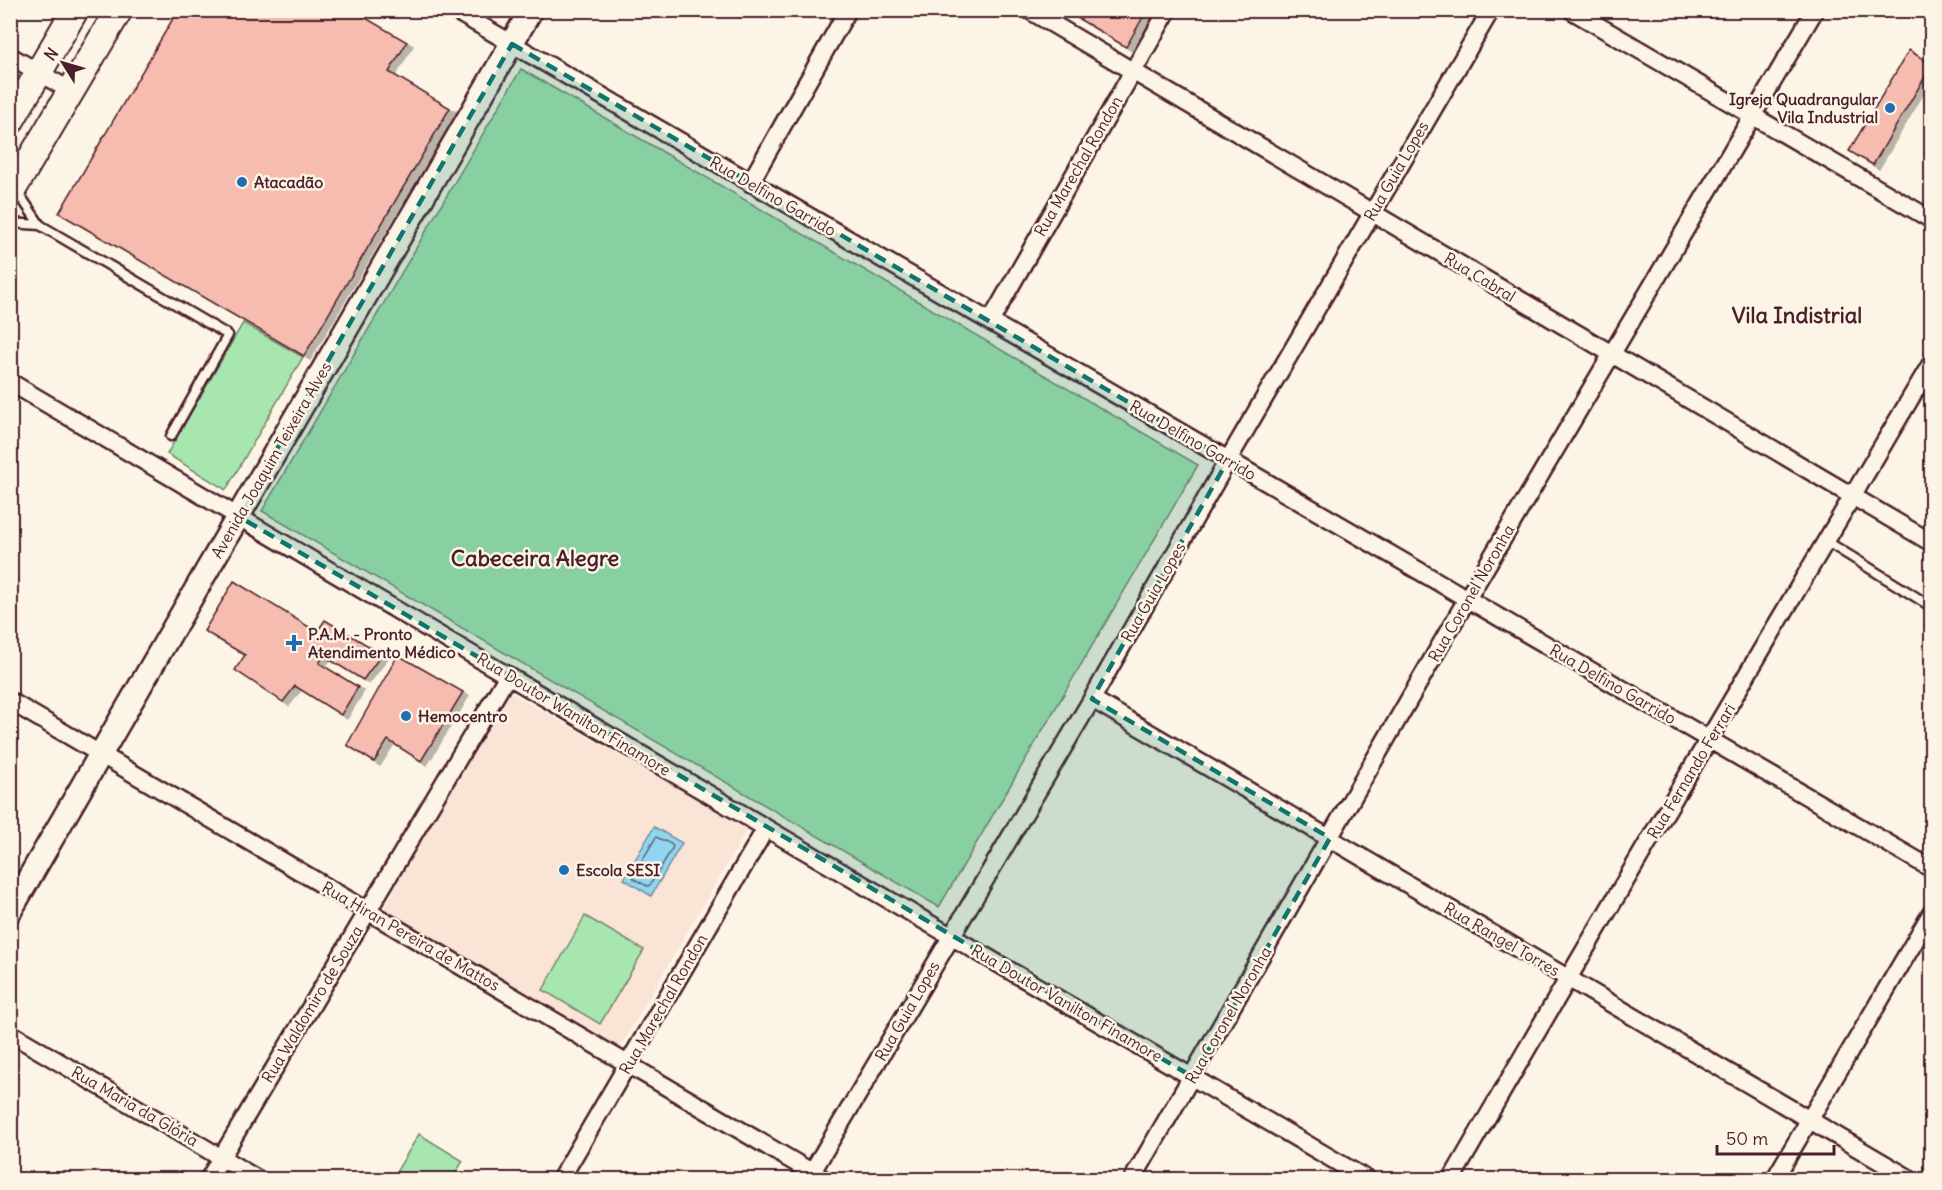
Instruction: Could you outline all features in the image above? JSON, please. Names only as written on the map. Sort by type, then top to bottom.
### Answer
[{"type":"main road","points":[[10,122],[75,10]]},
{"type":"main road","points":[[13,190],[119,10]]},
{"type":"street","name":"Rua Delfino Garrido","points":[[454,10],[1932,869]]},
{"type":"street","name":"Avenida Joaquim Teixeira Alves","points":[[10,910],[531,10]]},
{"type":"street","points":[[750,183],[848,10]]},
{"type":"street","name":"Rua Cabral","points":[[1029,10],[1932,543]]},
{"type":"street","name":"Rua Marechal Rondon","points":[[990,322],[1168,10]]},
{"type":"street","name":"Rua Guia Lopes","points":[[819,1176],[951,935],[1092,699],[1228,460],[1491,10]]},
{"type":"street","points":[[1571,10],[1932,220]]},
{"type":"street","name":"Rua Coronel Noronha","points":[[1132,1179],[1193,1077],[1467,599],[1754,117],[1815,10]]},
{"type":"street","points":[[10,56],[71,91]]},
{"type":"street","name":"Rua Fernando Ferrari","points":[[1451,1179],[1567,977],[1710,740],[1932,362]]},
{"type":"street","name":"Rua Doutor Wanilton Finamore","points":[[10,382],[766,828]]},
{"type":"street","name":"Rua Waldomiro de Souza","points":[[208,1179],[508,675]]},
{"type":"street","name":"Rua Rangel Torres","points":[[1092,699],[1912,1179]]},
{"type":"street","name":"Rua Hiran Pereira de Mattos","points":[[10,700],[819,1176]]},
{"type":"street","name":"Rua Marechal Rondon","points":[[560,1179],[766,828]]},
{"type":"street","name":"Rua Doutor Vanilton Finamore","points":[[766,828],[1368,1179]]},
{"type":"street","points":[[1774,1179],[1932,912]]},
{"type":"street","name":"Rua Maria da Glória","points":[[10,1033],[259,1179]]},
{"type":"lane","points":[[13,190],[40,225],[228,335],[171,436]]},
{"type":"lane","points":[[10,223],[40,225]]},
{"type":"lane","points":[[1826,542],[1932,607]]},
{"type":"highlighted area","points":[[512,44],[1228,460],[1092,699],[1330,838],[1193,1077],[238,516]]},
{"type":"shaded area","name":"Escola SESI","points":[[504,689],[748,828],[618,1051],[382,912]]},
{"type":"green space","points":[[521,69],[1198,465],[939,907],[262,511]]},
{"type":"green space","points":[[243,323],[303,357],[226,490],[167,454]]},
{"type":"green space","points":[[585,916],[644,950],[600,1024],[543,990]]},
{"type":"green space","points":[[419,1134],[463,1161],[452,1179],[392,1179]]},
{"type":"water","points":[[654,827],[682,843],[651,896],[624,879]]},
{"type":"building","name":"Atacadão","points":[[178,10],[352,10],[407,42],[389,72],[450,108],[304,356],[59,213]]},
{"type":"building","points":[[1064,10],[1147,10],[1126,47]]},
{"type":"building","name":"Igreja Quadrangular Vila Industrial","points":[[1909,50],[1932,65],[1873,165],[1849,151]]},
{"type":"building","name":"P.A.M. - Pronto Atendimento Médico","points":[[234,581],[317,632],[325,620],[382,654],[363,680],[324,656],[319,663],[358,687],[341,715],[295,686],[283,702],[235,670],[245,655],[204,631]]},
{"type":"building","name":"Hemocentro","points":[[398,655],[463,692],[421,761],[388,740],[374,762],[347,745]]},
{"type":"place","name":"Igreja Quadrangular Vila Industrial","points":[[1890,108]]},
{"type":"place","name":"Atacadão","points":[[242,182]]},
{"type":"place","name":"P.A.M. - Pronto Atendimento Médico","points":[[294,643]]},
{"type":"place","name":"Hemocentro","points":[[406,716]]},
{"type":"place","name":"Escola SESI","points":[[564,870]]},
{"type":"district","name":"Vila Indistrial","points":[[1797,315]]},
{"type":"district","name":"Cabeceira Alegre","points":[[535,558]]}]
